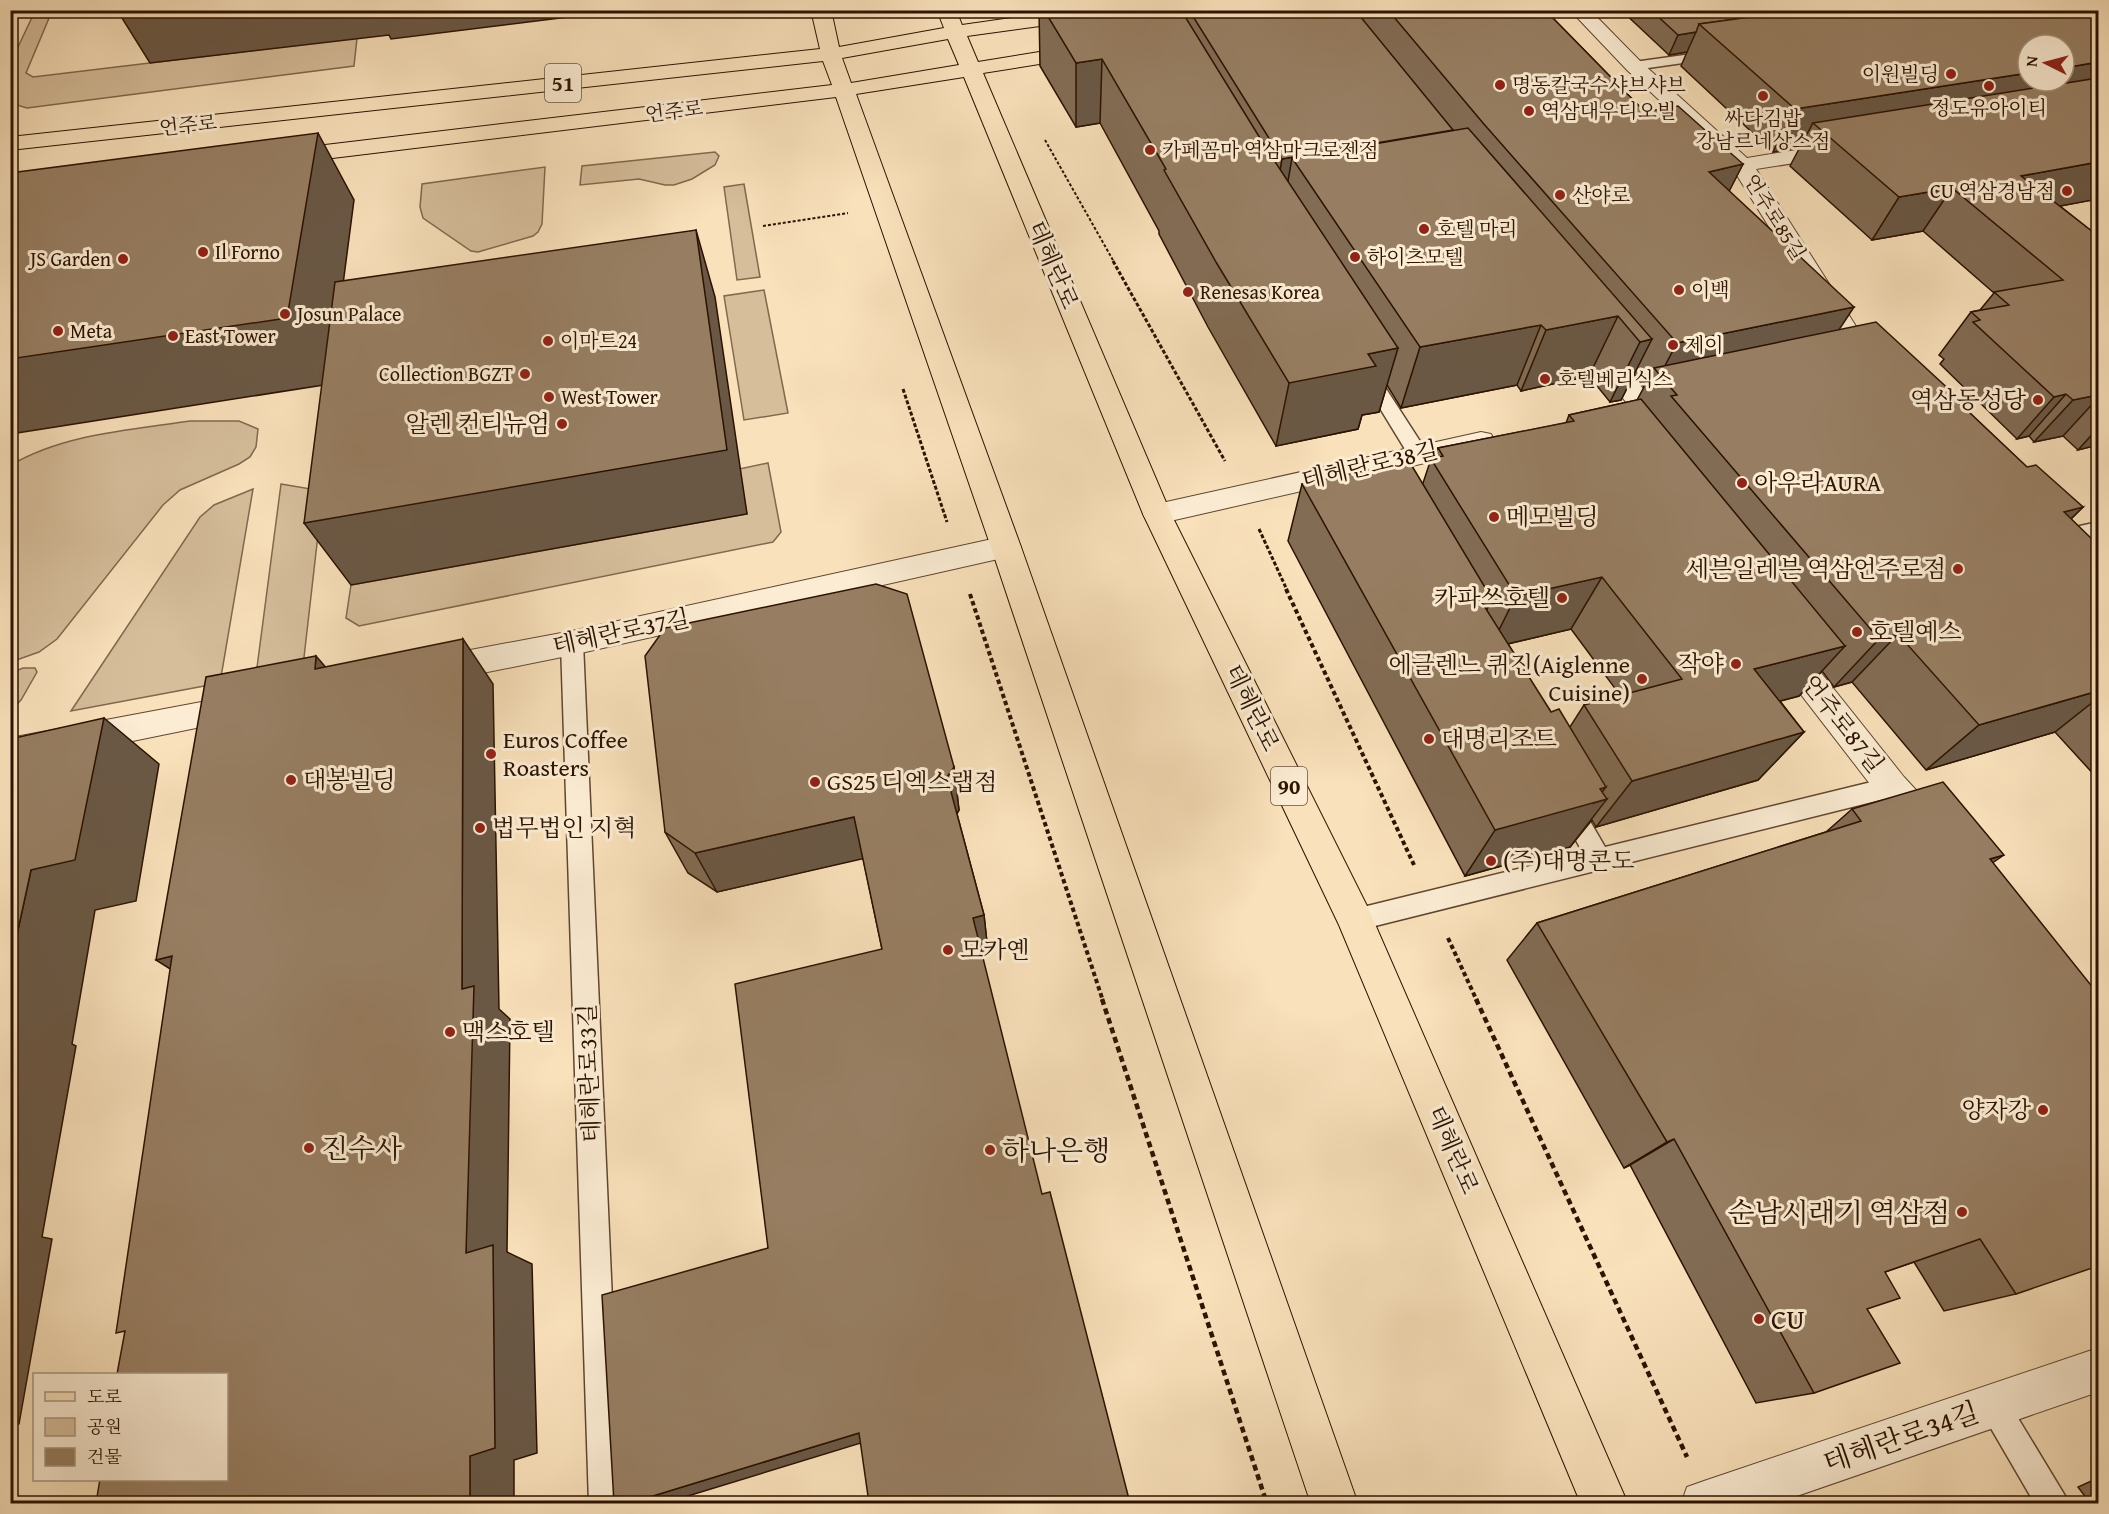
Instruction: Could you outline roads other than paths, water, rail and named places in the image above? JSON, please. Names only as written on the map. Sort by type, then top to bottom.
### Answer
[{"type":"main road","points":[[821,10],[831,54],[1006,547],[1335,1503]]},
{"type":"main road","name":"테헤란로","points":[[946,10],[1157,514],[1355,920],[1605,1503]]},
{"type":"main road","name":"언주로","points":[[10,144],[831,54],[954,33],[1114,10]]},
{"type":"main road","name":"언주로","points":[[268,159],[844,90],[1097,49]]},
{"type":"street","name":"언주로85길","points":[[1579,10],[1634,66],[1742,165],[1853,361],[1889,383]]},
{"type":"street","points":[[1742,165],[1857,147]]},
{"type":"street","points":[[1584,335],[1644,407]]},
{"type":"street","name":"테헤란로38길","points":[[1157,514],[1243,494],[1377,476],[1418,454],[1508,435]]},
{"type":"street","points":[[2039,531],[2069,561]]},
{"type":"street","name":"테헤란로37길","points":[[409,675],[572,643],[1006,547]]},
{"type":"street","name":"언주로87길","points":[[1768,629],[1892,787],[1946,848]]},
{"type":"street","points":[[10,752],[243,719]]},
{"type":"street","name":"테헤란로34길","points":[[1706,1503],[2098,1371]]},
{"type":"lane","points":[[1634,66],[1727,53]]},
{"type":"lane","points":[[1362,364],[1418,454]]},
{"type":"lane","points":[[2039,531],[2098,529]]},
{"type":"lane","name":"테헤란로33길","points":[[572,643],[605,1503]]},
{"type":"lane","points":[[1558,787],[1600,860]]},
{"type":"lane","points":[[1355,920],[1892,787]]},
{"type":"lane","points":[[1993,1406],[2054,1503]]},
{"type":"place","name":"이원빌딩","points":[[1951,74]]},
{"type":"place","name":"명동칼국수샤브샤브","points":[[1500,85]]},
{"type":"place","name":"정도유아이티","points":[[1989,86]]},
{"type":"place","name":"싸다김밥 강남르네상스점","points":[[1763,96]]},
{"type":"place","name":"역삼대우디오빌","points":[[1529,111]]},
{"type":"place","name":"카페꼼마 역삼마크로젠점","points":[[1150,150]]},
{"type":"place","name":"CU 역삼경남점","points":[[2067,191]]},
{"type":"place","name":"산야로","points":[[1560,195]]},
{"type":"place","name":"호텔 마리","points":[[1424,229]]},
{"type":"place","name":"Il Forno","points":[[203,252]]},
{"type":"place","name":"하이츠모텔","points":[[1355,257]]},
{"type":"place","name":"JS Garden","points":[[123,259]]},
{"type":"place","name":"이백","points":[[1679,290]]},
{"type":"place","name":"Renesas Korea","points":[[1188,292]]},
{"type":"place","name":"Josun Palace","points":[[285,314]]},
{"type":"place","name":"Meta","points":[[58,331]]},
{"type":"place","name":"East Tower","points":[[173,336]]},
{"type":"place","name":"이마트24","points":[[548,341]]},
{"type":"place","name":"제이","points":[[1673,345]]},
{"type":"place","name":"Collection BGZT","points":[[525,374]]},
{"type":"place","name":"호텔베리식스","points":[[1545,379]]},
{"type":"place","name":"West Tower","points":[[549,397]]},
{"type":"place","name":"역삼동성당","points":[[2038,400]]},
{"type":"place","name":"알렌 컨티뉴엄","points":[[562,424]]},
{"type":"place","name":"아우라AURA","points":[[1742,483]]},
{"type":"place","name":"메모빌딩","points":[[1494,517]]},
{"type":"place","name":"세븐일레븐 역삼언주로점","points":[[1958,569]]},
{"type":"place","name":"카파쓰호텔","points":[[1562,598]]},
{"type":"place","name":"호텔예스","points":[[1857,632]]},
{"type":"place","name":"작야","points":[[1736,664]]},
{"type":"place","name":"에글렌느 퀴진(Aiglenne Cuisine)","points":[[1642,679]]},
{"type":"place","name":"대명리조트","points":[[1429,739]]},
{"type":"place","name":"Euros Coffee Roasters","points":[[491,754]]},
{"type":"place","name":"대봉빌딩","points":[[291,780]]},
{"type":"place","name":"GS25 디엑스랩점","points":[[815,782]]},
{"type":"place","name":"법무법인 지혁","points":[[480,828]]},
{"type":"place","name":"(주)대명콘도","points":[[1491,861]]},
{"type":"place","name":"모카옌","points":[[948,950]]},
{"type":"place","name":"맥스호텔","points":[[450,1032]]},
{"type":"place","name":"양자강","points":[[2043,1110]]},
{"type":"place","name":"진수사","points":[[309,1148]]},
{"type":"place","name":"하나은행","points":[[990,1150]]},
{"type":"place","name":"순남시래기 역삼점","points":[[1962,1212]]},
{"type":"place","name":"CU","points":[[1759,1319]]}]
